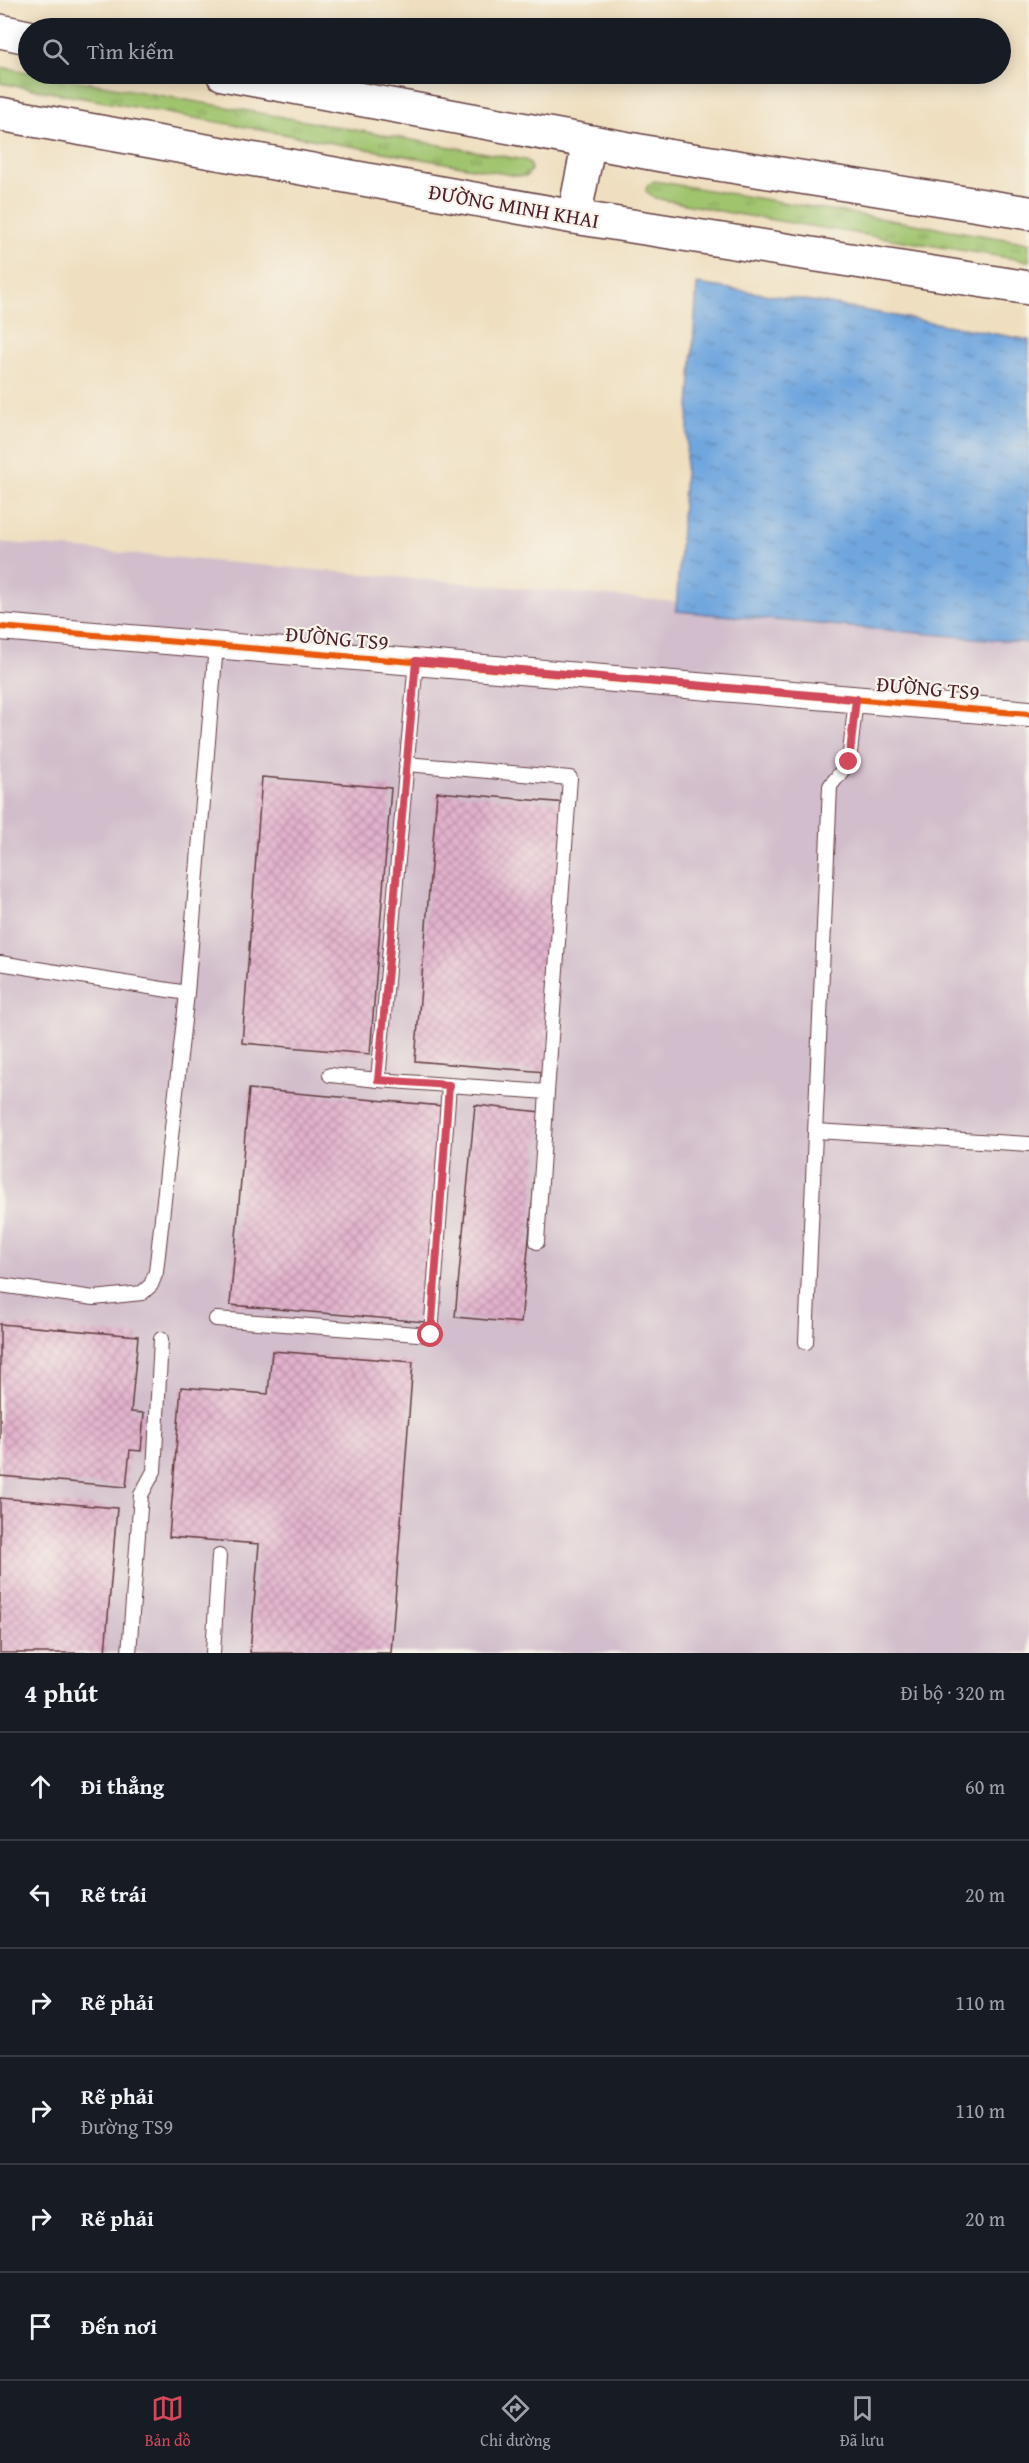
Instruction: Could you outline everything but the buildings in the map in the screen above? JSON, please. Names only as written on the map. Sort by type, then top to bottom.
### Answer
[{"type":"main road","points":[[0,31],[18,35]]},
{"type":"main road","points":[[277,84],[589,142],[1029,213]]},
{"type":"main road","name":"ĐƯỜNG MINH KHAI","points":[[0,114],[574,217],[1029,288]]},
{"type":"main road","points":[[574,217],[589,142]]},
{"type":"street","name":"ĐƯỜNG TS9","points":[[0,627],[1029,714]]},
{"type":"lane","points":[[0,1285],[94,1298],[141,1293],[151,1285],[156,1272],[187,993],[216,645]]},
{"type":"lane","points":[[378,1080],[416,661]]},
{"type":"lane","points":[[806,1342],[830,786],[849,762],[856,699]]},
{"type":"lane","points":[[406,764],[570,778],[537,1242]]},
{"type":"lane","points":[[0,963],[187,993]]},
{"type":"lane","points":[[330,1075],[547,1092]]},
{"type":"lane","points":[[216,1319],[431,1335],[449,1085]]},
{"type":"lane","points":[[816,1131],[1029,1144]]},
{"type":"lane","points":[[129,1653],[141,1495],[154,1470],[161,1339]]},
{"type":"lane","points":[[213,1653],[219,1556]]},
{"type":"shaded area","points":[[0,542],[1029,633],[1029,1653],[0,1653]]},
{"type":"green space","points":[[0,67],[18,70],[18,84],[96,84],[525,160],[530,163],[531,170],[527,176],[517,176],[0,83]]},
{"type":"green space","points":[[654,181],[1029,243],[1029,261],[730,213],[655,198],[646,191],[647,186]]},
{"type":"water","points":[[697,284],[818,302],[1029,340],[1029,643],[676,611]]},
{"type":"cycle path","points":[[0,627],[1029,714]]},
{"type":"route","points":[[431,1335],[449,1085],[378,1080],[416,661],[856,699],[849,762]]}]
